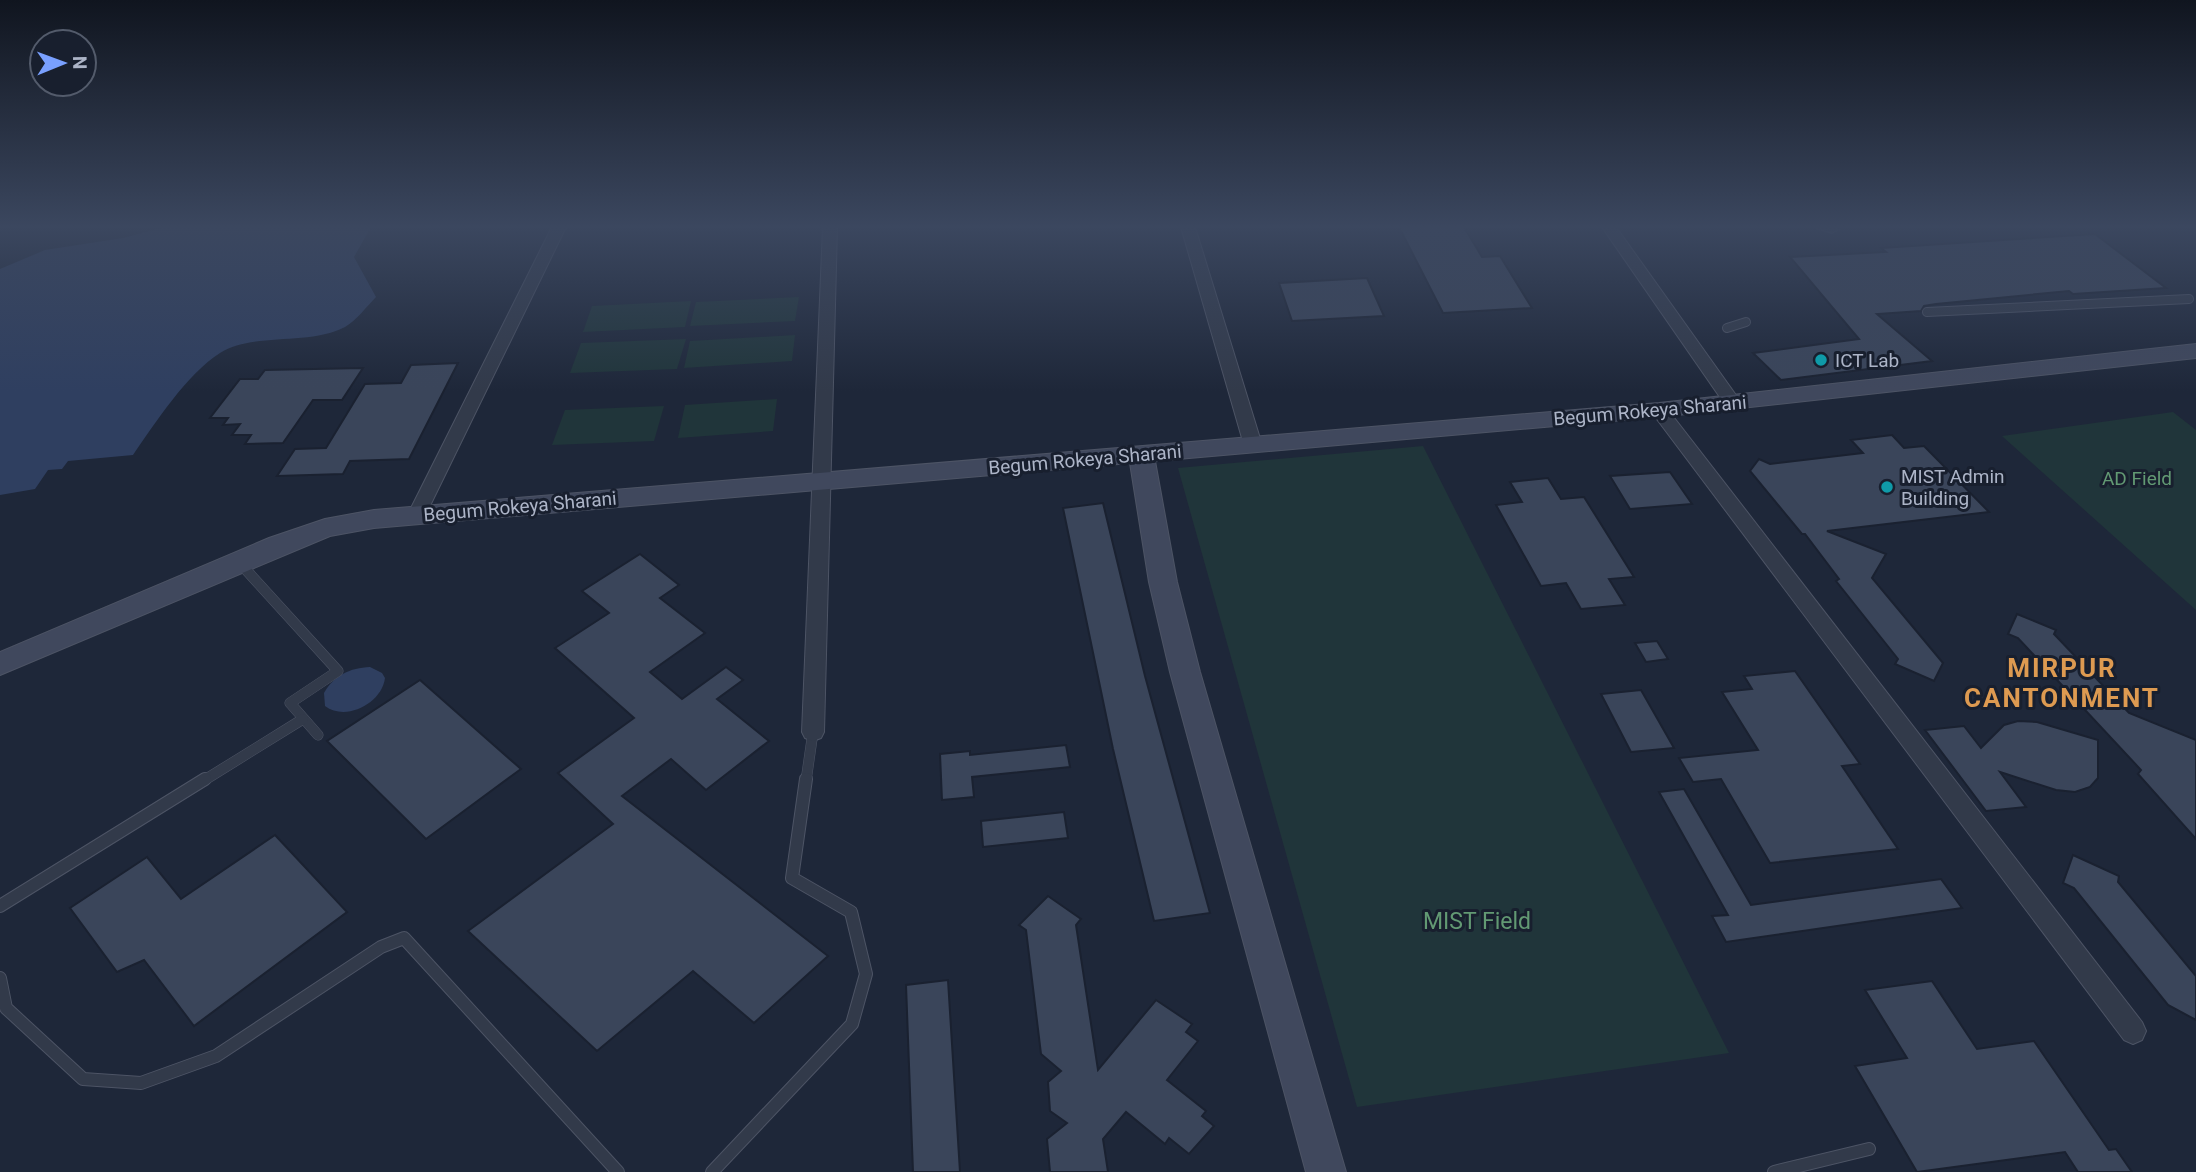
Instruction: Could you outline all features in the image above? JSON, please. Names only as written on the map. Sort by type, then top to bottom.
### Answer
[{"type":"street","points":[[416,514],[532,282]]},
{"type":"street","points":[[813,732],[828,282]]},
{"type":"street","points":[[1204,282],[1253,444]]},
{"type":"street","points":[[1647,282],[1732,402]]},
{"type":"street","name":"Begum Rokeya Sharani","points":[[0,664],[238,561],[325,528],[416,514],[1659,410],[2196,351]]},
{"type":"street","points":[[1659,410],[2133,1031]]},
{"type":"street","points":[[1141,455],[1167,598],[1222,814],[1326,1172]]},
{"type":"lane","points":[[1927,312],[2189,299]]},
{"type":"lane","points":[[1727,328],[1746,321]]},
{"type":"lane","points":[[238,561],[338,671],[290,703],[318,735]]},
{"type":"lane","points":[[0,906],[303,719]]},
{"type":"lane","points":[[712,1172],[852,1024],[866,974],[851,912],[792,878],[813,732]]},
{"type":"lane","points":[[0,978],[6,1008],[83,1079],[141,1083],[216,1056],[381,947],[404,938],[618,1172]]},
{"type":"lane","points":[[1774,1172],[1870,1149]]},
{"type":"green space","points":[[799,297],[795,321],[690,326],[696,302]]},
{"type":"green space","points":[[691,301],[685,327],[583,332],[592,306]]},
{"type":"green space","points":[[795,335],[792,361],[684,368],[690,341]]},
{"type":"green space","points":[[686,339],[677,369],[570,373],[581,343]]},
{"type":"green space","points":[[777,399],[773,431],[678,438],[685,405]]},
{"type":"green space","points":[[664,406],[654,441],[552,445],[565,410]]},
{"type":"green space","name":"AD Field","points":[[2173,412],[2196,430],[2196,610],[2002,436]]},
{"type":"green space","name":"MIST Field","points":[[1423,446],[1729,1053],[1357,1107],[1178,468]]},
{"type":"water","points":[[0,282],[368,282],[376,297],[345,327],[315,336],[248,343],[220,353],[184,386],[133,455],[68,461],[62,469],[48,470],[35,489],[0,495]]},
{"type":"water","points":[[370,667],[382,673],[385,678],[377,695],[370,702],[352,711],[343,712],[325,706],[324,693],[333,681],[349,671]]},
{"type":"building","points":[[1369,282],[1384,316],[1292,321],[1279,283]]},
{"type":"building","points":[[1427,282],[1516,282],[1532,308],[1443,313]]},
{"type":"building","points":[[1811,282],[2158,282],[2166,288],[2073,294],[2069,291],[1936,304],[1924,306],[1921,311],[1877,314],[1932,361],[1781,380],[1753,353],[1859,339]]},
{"type":"building","points":[[458,363],[409,459],[350,461],[343,474],[277,476],[295,449],[326,448],[365,384],[401,383],[411,365]]},
{"type":"building","points":[[363,368],[342,400],[313,400],[283,443],[245,444],[251,435],[232,435],[240,424],[223,425],[228,418],[210,418],[240,379],[258,379],[265,370]]},
{"type":"building","points":[[1892,435],[1904,448],[1924,446],[1989,512],[1827,531],[1886,554],[1872,578],[1943,663],[1934,681],[1895,664],[1898,659],[1836,581],[1839,579],[1805,534],[1802,534],[1750,471],[1759,459],[1770,464],[1863,453],[1851,440]]},
{"type":"building","points":[[1670,472],[1692,504],[1630,509],[1610,476]]},
{"type":"building","points":[[1548,478],[1561,499],[1584,497],[1634,577],[1609,579],[1625,605],[1581,609],[1566,583],[1541,586],[1496,505],[1522,502],[1510,482]]},
{"type":"building","points":[[1103,503],[1145,676],[1210,913],[1154,921],[1113,749],[1063,508]]},
{"type":"building","points":[[640,554],[679,585],[660,598],[705,633],[650,672],[682,699],[726,667],[743,680],[717,699],[769,741],[706,790],[671,759],[622,796],[828,956],[754,1023],[693,971],[597,1051],[468,931],[613,824],[558,773],[634,718],[555,648],[609,613],[582,591]]},
{"type":"building","points":[[2017,614],[2056,630],[2054,634],[2129,713],[2196,740],[2196,839],[2138,774],[2141,770],[2018,638],[2008,634]]},
{"type":"building","points":[[1657,641],[1668,659],[1646,662],[1635,643]]},
{"type":"building","points":[[1795,671],[1860,764],[1842,766],[1898,849],[1770,863],[1721,779],[1693,782],[1679,758],[1758,750],[1722,692],[1752,689],[1744,676]]},
{"type":"building","points":[[420,680],[521,769],[426,839],[327,741]]},
{"type":"building","points":[[1641,690],[1674,748],[1631,752],[1601,694]]},
{"type":"building","points":[[2018,721],[2037,722],[2098,740],[2098,778],[2090,787],[2075,792],[2056,790],[2000,772],[2026,807],[1986,811],[1925,730],[1964,726],[1981,748],[2004,725]]},
{"type":"building","points":[[1066,745],[1070,767],[972,777],[974,797],[942,800],[940,754],[970,751],[970,755]]},
{"type":"building","points":[[1684,789],[1751,905],[1941,879],[1962,908],[1726,942],[1712,916],[1728,915],[1659,792]]},
{"type":"building","points":[[1064,812],[1068,838],[983,847],[981,821]]},
{"type":"building","points":[[275,835],[347,912],[194,1026],[144,960],[117,972],[70,908],[147,857],[181,899]]},
{"type":"building","points":[[2073,855],[2119,876],[2118,882],[2196,976],[2196,1020],[2168,1005],[2074,888],[2063,883]]},
{"type":"building","points":[[1048,896],[1081,919],[1076,925],[1098,1070],[1156,1000],[1192,1024],[1186,1032],[1198,1041],[1167,1080],[1206,1111],[1202,1116],[1214,1126],[1189,1154],[1169,1138],[1165,1144],[1126,1112],[1103,1139],[1108,1172],[1050,1172],[1047,1139],[1067,1123],[1050,1111],[1048,1082],[1061,1071],[1041,1054],[1026,930],[1019,925]]},
{"type":"building","points":[[948,980],[960,1172],[913,1172],[906,985]]},
{"type":"building","points":[[1932,981],[1977,1049],[2034,1041],[2109,1150],[2116,1149],[2132,1172],[2078,1172],[2065,1152],[1917,1172],[1855,1066],[1907,1058],[1865,990]]},
{"type":"place","name":"ICT Lab","points":[[1821,360]]},
{"type":"place","name":"MIST Admin Building","points":[[1887,487]]},
{"type":"district","name":"MIRPUR CANTONMENT","points":[[2062,683]]}]
